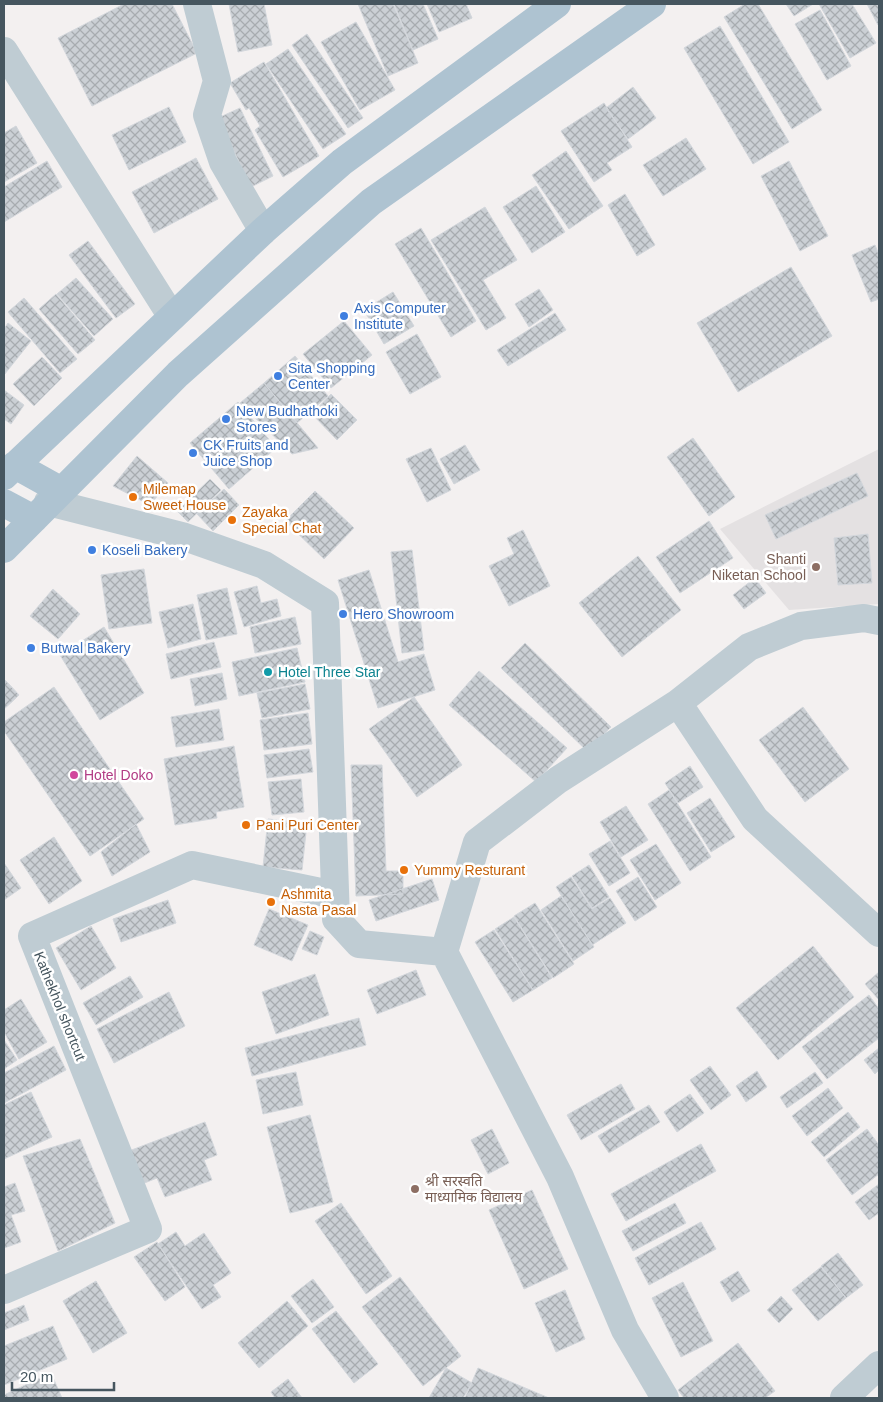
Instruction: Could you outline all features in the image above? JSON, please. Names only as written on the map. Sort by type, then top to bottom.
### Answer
[{"type":"main road","points":[[47,504],[9,470],[263,231],[342,162],[557,4]]},
{"type":"main road","points":[[4,549],[178,374],[371,202],[652,4]]},
{"type":"main road","points":[[4,503],[47,504]]},
{"type":"street","points":[[197,4],[217,81],[207,115],[223,162],[263,231]]},
{"type":"street","points":[[4,51],[172,317]]},
{"type":"street","points":[[47,504],[182,536],[264,565],[325,603],[336,919],[359,944],[444,952]]},
{"type":"street","points":[[665,1398],[624,1330],[560,1177],[444,952],[477,842],[558,780],[678,703],[749,648],[801,626],[864,618],[879,621]]},
{"type":"street","points":[[678,703],[755,819],[879,933]]},
{"type":"street","name":"Kathekhol shortcut","points":[[4,1290],[148,1229],[32,936],[192,865],[335,895]]},
{"type":"street","points":[[844,1398],[879,1365]]},
{"type":"shaded area","name":"Shanti Niketan School","points":[[879,449],[879,604],[789,610],[720,529]]},
{"type":"building","points":[[124,4],[172,4],[197,53],[92,106],[58,38]]},
{"type":"building","points":[[229,4],[264,4],[272,45],[238,52]]},
{"type":"building","points":[[358,4],[393,4],[418,63],[388,76]]},
{"type":"building","points":[[394,4],[423,4],[438,39],[413,50]]},
{"type":"building","points":[[427,4],[466,4],[472,18],[439,32]]},
{"type":"building","points":[[745,4],[758,4],[822,110],[792,129],[724,17]]},
{"type":"building","points":[[786,4],[813,4],[794,16]]},
{"type":"building","points":[[819,4],[852,4],[876,43],[850,58]]},
{"type":"building","points":[[867,4],[879,4],[878,25]]},
{"type":"building","points":[[820,10],[851,66],[827,80],[795,24]]},
{"type":"building","points":[[356,22],[395,90],[360,110],[321,42]]},
{"type":"building","points":[[720,26],[789,142],[753,164],[684,48]]},
{"type":"building","points":[[307,34],[363,118],[348,128],[292,45]]},
{"type":"building","points":[[288,49],[346,134],[323,149],[266,64]]},
{"type":"building","points":[[264,62],[319,156],[283,177],[255,130],[260,126],[249,108],[246,110],[230,83]]},
{"type":"building","points":[[633,87],[656,118],[628,139],[606,108]]},
{"type":"building","points":[[604,103],[632,147],[607,163],[612,170],[594,182],[561,131]]},
{"type":"building","points":[[169,107],[186,142],[129,170],[112,135]]},
{"type":"building","points":[[240,108],[273,176],[251,187],[218,118]]},
{"type":"building","points":[[16,126],[37,163],[4,182],[4,133]]},
{"type":"building","points":[[686,138],[706,169],[663,196],[643,165]]},
{"type":"building","points":[[566,151],[603,206],[569,229],[532,175]]},
{"type":"building","points":[[196,158],[218,199],[154,233],[132,192]]},
{"type":"building","points":[[47,161],[62,187],[4,222],[4,187]]},
{"type":"building","points":[[789,161],[828,236],[800,251],[761,176]]},
{"type":"building","points":[[536,186],[565,232],[532,253],[503,207]]},
{"type":"building","points":[[625,194],[655,245],[637,256],[608,205]]},
{"type":"building","points":[[485,207],[517,260],[483,280],[506,318],[486,330],[431,240]]},
{"type":"building","points":[[421,228],[476,321],[451,337],[395,244]]},
{"type":"building","points":[[88,241],[135,304],[116,318],[69,255]]},
{"type":"building","points":[[875,245],[879,255],[879,299],[871,302],[852,255]]},
{"type":"building","points":[[791,267],[832,336],[738,392],[697,323]]},
{"type":"building","points":[[76,278],[113,319],[94,336],[57,294]]},
{"type":"building","points":[[539,289],[553,310],[529,327],[515,304]]},
{"type":"building","points":[[393,292],[414,326],[384,344],[364,310]]},
{"type":"building","points":[[56,294],[95,340],[78,354],[39,309]]},
{"type":"building","points":[[24,298],[77,359],[60,373],[8,312]]},
{"type":"building","points":[[555,313],[566,330],[508,366],[497,350]]},
{"type":"building","points":[[344,321],[372,355],[331,388],[303,354]]},
{"type":"building","points":[[8,323],[31,341],[4,375],[4,329]]},
{"type":"building","points":[[417,334],[441,377],[410,394],[386,352]]},
{"type":"building","points":[[295,356],[328,396],[297,423],[264,383]]},
{"type":"building","points":[[42,357],[62,378],[34,406],[13,384]]},
{"type":"building","points":[[264,383],[318,448],[292,454],[240,403]]},
{"type":"building","points":[[4,390],[24,405],[11,424],[4,419]]},
{"type":"building","points":[[331,394],[357,420],[337,440],[312,414]]},
{"type":"building","points":[[238,402],[276,448],[229,489],[190,443]]},
{"type":"building","points":[[693,438],[735,497],[709,516],[667,457]]},
{"type":"building","points":[[465,445],[480,470],[454,484],[440,459]]},
{"type":"building","points":[[431,448],[451,490],[427,502],[406,459]]},
{"type":"building","points":[[137,456],[168,483],[150,505],[113,486]]},
{"type":"building","points":[[857,473],[868,496],[776,539],[765,515]]},
{"type":"building","points":[[210,479],[221,490],[188,522],[177,511]]},
{"type":"building","points":[[224,489],[239,505],[213,531],[197,514]]},
{"type":"building","points":[[315,491],[354,528],[324,559],[285,521]]},
{"type":"building","points":[[709,521],[733,558],[680,593],[656,557]]},
{"type":"building","points":[[523,530],[550,586],[509,606],[489,566],[514,554],[507,538]]},
{"type":"building","points":[[868,534],[872,583],[838,585],[834,538]]},
{"type":"building","points":[[412,550],[424,650],[402,653],[391,552]]},
{"type":"building","points":[[638,556],[681,610],[622,657],[579,603]]},
{"type":"building","points":[[144,569],[152,623],[109,629],[101,575]]},
{"type":"building","points":[[369,570],[398,662],[424,654],[435,690],[378,708],[338,580]]},
{"type":"building","points":[[755,578],[766,593],[744,609],[733,595]]},
{"type":"building","points":[[257,586],[261,603],[277,599],[281,616],[244,627],[234,592]]},
{"type":"building","points":[[227,588],[237,634],[206,640],[197,595]]},
{"type":"building","points":[[53,589],[80,614],[58,639],[30,616]]},
{"type":"building","points":[[193,604],[201,639],[168,648],[159,612]]},
{"type":"building","points":[[295,617],[301,644],[255,653],[250,627]]},
{"type":"building","points":[[104,627],[144,693],[100,720],[60,655]]},
{"type":"building","points":[[214,642],[221,667],[171,679],[166,654]]},
{"type":"building","points":[[525,643],[611,727],[587,751],[501,668]]},
{"type":"building","name":"Hotel Three Star","points":[[297,648],[305,682],[239,696],[232,662]]},
{"type":"building","points":[[479,671],[567,748],[536,782],[449,705]]},
{"type":"building","points":[[222,673],[227,699],[195,706],[190,679]]},
{"type":"building","points":[[4,679],[19,695],[4,709]]},
{"type":"building","points":[[4,679],[19,695],[4,709]]},
{"type":"building","points":[[305,684],[310,709],[262,718],[257,693]]},
{"type":"building","name":"Hotel Doko","points":[[54,687],[144,819],[90,856],[4,731],[4,722]]},
{"type":"building","points":[[414,697],[462,765],[417,797],[369,729]]},
{"type":"building","points":[[803,707],[849,769],[805,802],[759,740]]},
{"type":"building","points":[[219,709],[224,740],[176,747],[171,717]]},
{"type":"building","points":[[308,713],[312,744],[264,750],[260,720]]},
{"type":"building","points":[[234,746],[244,807],[216,812],[217,818],[175,825],[164,759]]},
{"type":"building","points":[[309,749],[313,772],[267,778],[264,755]]},
{"type":"building","points":[[351,765],[382,765],[386,871],[403,871],[403,894],[356,896]]},
{"type":"building","points":[[690,766],[703,787],[678,803],[665,783]]},
{"type":"building","points":[[301,779],[304,812],[272,815],[268,782]]},
{"type":"building","points":[[669,790],[711,857],[690,871],[648,804]]},
{"type":"building","points":[[710,798],[735,837],[711,852],[687,813]]},
{"type":"building","points":[[626,806],[648,840],[621,857],[600,822]]},
{"type":"building","points":[[268,819],[307,823],[302,870],[263,867]]},
{"type":"building","points":[[136,824],[150,852],[112,876],[101,852]]},
{"type":"building","points":[[54,837],[82,881],[49,904],[20,860]]},
{"type":"building","points":[[610,841],[630,873],[609,886],[589,854]]},
{"type":"building","points":[[656,844],[681,883],[655,900],[630,860]]},
{"type":"building","points":[[4,863],[21,888],[4,900]]},
{"type":"building","points":[[589,865],[609,897],[592,908],[572,876]]},
{"type":"building","points":[[571,877],[592,909],[610,898],[626,923],[592,945],[556,887]]},
{"type":"building","points":[[638,877],[657,907],[635,921],[616,891]]},
{"type":"building","points":[[432,879],[439,900],[376,921],[369,900]]},
{"type":"building","points":[[561,896],[594,947],[573,961],[541,910]]},
{"type":"building","points":[[168,900],[176,923],[121,942],[113,919]]},
{"type":"building","points":[[535,903],[574,964],[553,978],[514,916]]},
{"type":"building","points":[[269,909],[308,925],[292,961],[254,945]]},
{"type":"building","points":[[514,917],[552,978],[533,990],[495,929]]},
{"type":"building","points":[[91,926],[116,968],[81,990],[56,948]]},
{"type":"building","points":[[494,930],[533,990],[513,1002],[475,942]]},
{"type":"building","points":[[310,931],[324,937],[317,955],[302,949]]},
{"type":"building","points":[[813,946],[854,997],[778,1060],[736,1008]]},
{"type":"building","points":[[416,970],[426,995],[377,1014],[367,990]]},
{"type":"building","points":[[879,972],[879,1000],[865,984]]},
{"type":"building","points":[[315,974],[329,1015],[276,1034],[262,992]]},
{"type":"building","points":[[130,976],[143,997],[96,1025],[83,1003]]},
{"type":"building","points":[[169,992],[185,1026],[114,1063],[97,1029]]},
{"type":"building","points":[[869,995],[879,1009],[879,1038],[827,1079],[802,1047]]},
{"type":"building","points":[[21,999],[47,1042],[19,1059],[4,1032],[4,1010]]},
{"type":"building","points":[[359,1018],[366,1045],[252,1076],[245,1048]]},
{"type":"building","points":[[4,1040],[17,1060],[4,1069]]},
{"type":"building","points":[[54,1046],[66,1070],[4,1103],[4,1073]]},
{"type":"building","points":[[879,1048],[879,1070],[875,1074],[864,1060]]},
{"type":"building","points":[[710,1066],[731,1095],[711,1110],[690,1080]]},
{"type":"building","points":[[757,1071],[767,1087],[746,1102],[736,1086]]},
{"type":"building","points":[[296,1072],[303,1105],[263,1114],[256,1080]]},
{"type":"building","points":[[815,1072],[823,1083],[787,1108],[780,1097]]},
{"type":"building","points":[[621,1084],[635,1109],[581,1140],[567,1115]]},
{"type":"building","points":[[828,1088],[843,1108],[807,1136],[792,1116]]},
{"type":"building","points":[[31,1092],[52,1137],[4,1159],[4,1105]]},
{"type":"building","points":[[690,1094],[704,1113],[677,1132],[664,1112]]},
{"type":"building","points":[[649,1105],[660,1122],[609,1153],[598,1136]]},
{"type":"building","points":[[848,1112],[860,1127],[824,1157],[811,1142]]},
{"type":"building","points":[[310,1115],[333,1202],[290,1213],[267,1127]]},
{"type":"building","points":[[205,1122],[217,1155],[204,1160],[212,1180],[165,1197],[157,1178],[142,1184],[129,1151]]},
{"type":"building","points":[[492,1129],[509,1163],[488,1174],[471,1140]]},
{"type":"building","points":[[867,1129],[879,1145],[879,1174],[852,1195],[826,1160]]},
{"type":"building","points":[[80,1139],[115,1223],[58,1251],[23,1156]]},
{"type":"building","points":[[701,1144],[716,1171],[626,1221],[611,1194]]},
{"type":"building","points":[[15,1183],[25,1211],[11,1215],[21,1242],[4,1248],[4,1187]]},
{"type":"building","points":[[879,1184],[879,1213],[869,1220],[855,1202]]},
{"type":"building","points":[[532,1190],[568,1269],[524,1289],[489,1210]]},
{"type":"building","points":[[341,1203],[392,1276],[366,1294],[315,1221]]},
{"type":"building","points":[[675,1203],[686,1223],[633,1251],[622,1231]]},
{"type":"building","points":[[701,1222],[716,1249],[649,1285],[635,1258]]},
{"type":"building","points":[[176,1232],[185,1246],[204,1233],[231,1273],[213,1285],[221,1297],[202,1309],[158,1244]]},
{"type":"building","points":[[157,1242],[185,1287],[165,1301],[134,1257]]},
{"type":"building","points":[[838,1253],[863,1285],[846,1298],[821,1266]]},
{"type":"building","points":[[821,1267],[846,1298],[818,1321],[792,1290]]},
{"type":"building","points":[[738,1271],[750,1291],[732,1302],[720,1282]]},
{"type":"building","points":[[400,1277],[461,1356],[423,1386],[362,1307]]},
{"type":"building","points":[[313,1279],[334,1307],[312,1323],[291,1296]]},
{"type":"building","points":[[96,1281],[127,1333],[93,1353],[63,1301]]},
{"type":"building","points":[[683,1282],[713,1341],[681,1357],[652,1298]]},
{"type":"building","points":[[565,1290],[585,1339],[556,1352],[535,1303]]},
{"type":"building","points":[[781,1296],[793,1309],[779,1323],[767,1310]]},
{"type":"building","points":[[287,1301],[308,1326],[259,1368],[238,1343]]},
{"type":"building","points":[[24,1305],[29,1320],[4,1330],[4,1313]]},
{"type":"building","points":[[336,1311],[378,1364],[354,1383],[312,1329]]},
{"type":"building","points":[[53,1326],[67,1359],[4,1385],[4,1346]]},
{"type":"building","points":[[738,1343],[775,1391],[765,1398],[684,1398],[678,1390]]},
{"type":"building","points":[[446,1368],[472,1383],[463,1398],[429,1398]]},
{"type":"building","points":[[478,1368],[549,1398],[465,1398]]},
{"type":"building","points":[[51,1373],[62,1398],[4,1398],[4,1395]]},
{"type":"building","points":[[288,1379],[302,1398],[275,1398],[271,1392]]},
{"type":"place","name":"Axis Computer Institute","points":[[344,316]]},
{"type":"place","name":"Sita Shopping Center","points":[[278,376]]},
{"type":"place","name":"New Budhathoki Stores","points":[[226,419]]},
{"type":"place","name":"CK Fruits and Juice Shop","points":[[193,453]]},
{"type":"place","name":"Milemap Sweet House","points":[[133,497]]},
{"type":"place","name":"Zayaka Special Chat","points":[[232,520]]},
{"type":"place","name":"Koseli Bakery","points":[[92,550]]},
{"type":"place","name":"Shanti Niketan School","points":[[816,567]]},
{"type":"place","name":"Hero Showroom","points":[[343,614]]},
{"type":"place","name":"Butwal Bakery","points":[[31,648]]},
{"type":"place","name":"Hotel Three Star","points":[[268,672]]},
{"type":"place","name":"Hotel Doko","points":[[74,775]]},
{"type":"place","name":"Pani Puri Center","points":[[246,825]]},
{"type":"place","name":"Yummy Resturant","points":[[404,870]]},
{"type":"place","name":"Ashmita Nasta Pasal","points":[[271,902]]},
{"type":"place","name":"श्री सरस्वति माध्यामिक विद्यालय","points":[[415,1189]]}]
